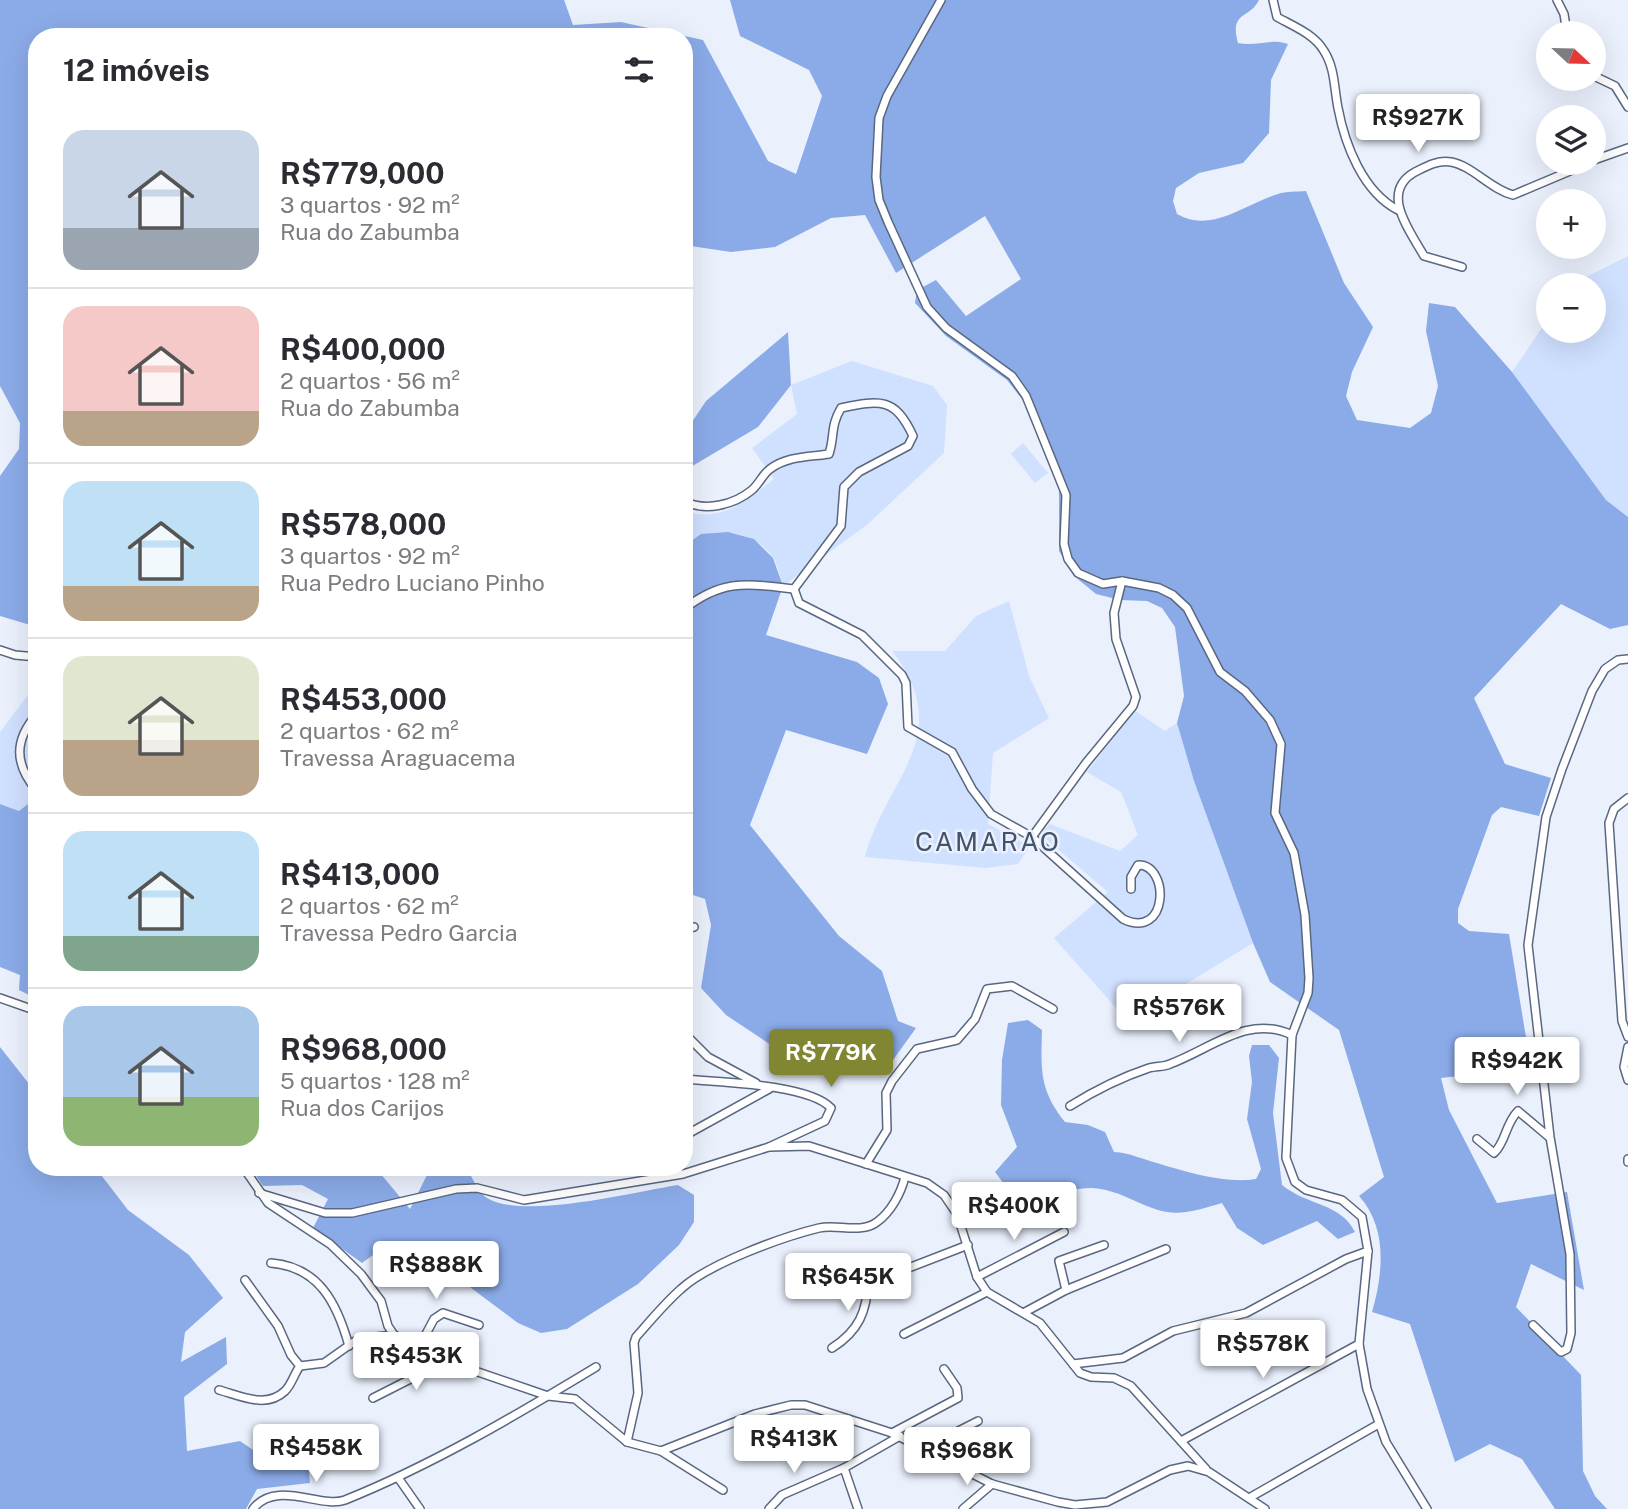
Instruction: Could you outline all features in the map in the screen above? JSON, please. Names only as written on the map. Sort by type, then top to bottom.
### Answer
[{"type":"street","points":[[941,0],[887,96],[879,118],[876,177],[879,200],[927,307],[946,328],[1012,376],[1026,396],[1066,495],[1064,544],[1068,559],[1085,577],[1103,584],[1122,581],[1159,588],[1187,608],[1220,671],[1245,691],[1270,720],[1281,744],[1275,813],[1294,853],[1306,915],[1309,978],[1308,993],[1292,1035],[1285,1137],[1289,1169],[1295,1182],[1306,1190],[1351,1206],[1362,1217],[1368,1251],[1359,1344],[1377,1425],[1427,1509]]},
{"type":"street","points":[[1273,0],[1277,17],[1310,36],[1323,48],[1331,65],[1345,138],[1368,182],[1383,202],[1398,211],[1424,256],[1462,267]]},
{"type":"street","points":[[1556,0],[1565,21]]},
{"type":"street","points":[[1606,82],[1615,86],[1628,107]]},
{"type":"street","points":[[1606,156],[1628,148]]},
{"type":"street","points":[[1398,211],[1398,191],[1407,177],[1432,162],[1452,162],[1513,195],[1560,175]]},
{"type":"street","points":[[693,506],[726,505],[752,490],[769,469],[789,459],[829,454],[833,441],[832,424],[841,408],[884,403],[903,414],[914,436],[908,446],[859,472],[844,487],[841,526],[794,589]]},
{"type":"street","points":[[1032,837],[1086,763],[1133,706],[1136,696],[1116,639],[1114,613],[1122,581]]},
{"type":"street","points":[[693,604],[720,587],[743,583],[794,589]]},
{"type":"street","points":[[794,589],[799,603],[863,635],[893,665],[906,683],[908,727],[952,752],[972,789],[991,814],[1001,821],[1016,825],[1032,837],[1123,919],[1135,923],[1149,920],[1157,911],[1160,898],[1160,889],[1153,872],[1148,867],[1138,865],[1133,872],[1131,889]]},
{"type":"street","points":[[0,650],[28,656]]},
{"type":"street","points":[[1533,1325],[1561,1352],[1567,1349],[1571,1333],[1570,1254],[1550,1137],[1528,945],[1546,817],[1592,691],[1605,669],[1618,660],[1628,659]]},
{"type":"street","points":[[28,726],[22,734],[18,756],[28,774]]},
{"type":"street","points":[[1628,798],[1614,809],[1609,822],[1622,1021],[1628,1037]]},
{"type":"street","points":[[866,1164],[887,1130],[886,1093],[892,1081],[917,1049],[957,1040],[975,1019],[987,989],[1012,986],[1053,1009]]},
{"type":"street","points":[[0,998],[28,1009]]},
{"type":"street","points":[[1070,1106],[1090,1094],[1150,1068],[1169,1065],[1238,1033],[1276,1028],[1292,1035]]},
{"type":"street","points":[[693,1042],[708,1057],[767,1088]]},
{"type":"street","points":[[1628,1047],[1624,1067],[1628,1080]]},
{"type":"street","points":[[693,1080],[812,1096],[831,1108],[825,1121],[769,1147],[693,1171]]},
{"type":"street","points":[[693,1131],[767,1088]]},
{"type":"street","points":[[1477,1139],[1494,1153],[1500,1147],[1506,1128],[1518,1111],[1550,1137]]},
{"type":"street","points":[[769,1147],[809,1146],[928,1183],[944,1195],[957,1214],[976,1277],[987,1292],[1040,1322],[1073,1364],[1086,1376],[1114,1378],[1131,1386],[1209,1472]]},
{"type":"street","points":[[248,1176],[258,1193],[279,1212],[330,1244],[361,1274],[381,1301],[387,1326],[394,1335],[446,1361],[548,1396],[568,1396],[583,1402],[602,1423],[627,1442],[661,1451],[723,1490]]},
{"type":"street","points":[[258,1193],[325,1213],[352,1213],[456,1189],[477,1188],[524,1200],[671,1176]]},
{"type":"street","points":[[627,1442],[638,1393],[634,1343],[636,1337],[681,1288],[725,1262],[809,1230],[826,1227],[868,1227],[877,1222],[895,1201],[905,1177]]},
{"type":"street","points":[[976,1277],[1064,1232]]},
{"type":"street","points":[[838,1280],[867,1281],[892,1275],[968,1245]]},
{"type":"street","points":[[1066,1290],[1059,1261],[1104,1245]]},
{"type":"street","points":[[1025,1312],[1066,1290],[1166,1249]]},
{"type":"street","points":[[1073,1364],[1123,1358],[1173,1331],[1246,1313],[1346,1259],[1368,1251]]},
{"type":"street","points":[[271,1263],[290,1265],[317,1281],[331,1298],[349,1346]]},
{"type":"street","points":[[246,1280],[273,1317],[291,1355],[300,1366]]},
{"type":"street","points":[[832,1348],[860,1322],[867,1303],[867,1281]]},
{"type":"street","points":[[904,1334],[987,1292]]},
{"type":"street","points":[[419,1347],[434,1320],[443,1313],[479,1325]]},
{"type":"street","points":[[300,1366],[324,1363],[358,1339],[394,1335]]},
{"type":"street","points":[[1181,1441],[1359,1344]]},
{"type":"street","points":[[373,1398],[446,1361]]},
{"type":"street","points":[[219,1390],[264,1401],[284,1392],[300,1366]]},
{"type":"street","points":[[253,1509],[261,1502],[297,1495],[335,1503],[399,1479],[596,1367]]},
{"type":"street","points":[[769,1509],[782,1495],[844,1468],[958,1398],[957,1388],[944,1369]]},
{"type":"street","points":[[661,1451],[706,1431],[791,1405],[831,1411],[896,1435],[992,1484],[1058,1502],[1107,1502],[1170,1471],[1194,1466],[1209,1472],[1265,1509]]},
{"type":"street","points":[[921,1450],[978,1421]]},
{"type":"street","points":[[1249,1498],[1377,1425]]},
{"type":"street","points":[[844,1468],[858,1509]]},
{"type":"street","points":[[399,1479],[420,1509]]},
{"type":"street","points":[[963,1509],[992,1484]]},
{"type":"shaded area","points":[[0,0],[564,0],[573,25],[621,22],[648,28],[28,28],[28,624],[0,616],[0,476],[19,449],[20,423],[0,386]]},
{"type":"shaded area","points":[[730,0],[1259,0],[1238,20],[1238,43],[1288,44],[1271,80],[1269,133],[1243,163],[1199,173],[1176,188],[1173,201],[1177,214],[1202,221],[1215,219],[1278,194],[1306,191],[1344,283],[1373,327],[1352,372],[1346,396],[1357,420],[1410,428],[1431,413],[1438,386],[1426,331],[1429,303],[1455,307],[1512,372],[1606,500],[1628,517],[1628,625],[1610,629],[1561,604],[1474,698],[1505,764],[1551,778],[1539,816],[1501,807],[1492,815],[1458,909],[1458,923],[1469,931],[1509,934],[1531,1068],[1441,1078],[1449,1110],[1497,1203],[1567,1192],[1584,1290],[1531,1264],[1516,1307],[1581,1375],[1583,1471],[1595,1496],[1607,1509],[1555,1509],[1522,1459],[1490,1444],[1455,1462],[1410,1324],[1372,1312],[1379,1282],[1379,1237],[1375,1222],[1359,1196],[1384,1177],[1339,1030],[1270,982],[1253,943],[1194,781],[1177,723],[1184,696],[1175,627],[1162,608],[1147,601],[1120,600],[1096,594],[1074,576],[1059,551],[1059,484],[1025,403],[1007,380],[946,336],[915,303],[917,290],[936,280],[966,316],[1021,279],[985,216],[896,273],[865,215],[831,218],[775,247],[731,252],[693,246],[693,38],[703,40],[768,161],[796,174],[822,96],[809,70],[740,36]]},
{"type":"shaded area","points":[[1628,256],[1628,517],[1606,500],[1512,372],[1536,336],[1536,343],[1606,343],[1606,273],[1594,273]]},
{"type":"shaded area","points":[[788,332],[791,385],[758,427],[693,466],[693,420],[706,401]]},
{"type":"shaded area","points":[[852,361],[933,386],[947,405],[944,453],[868,524],[783,586],[774,559],[755,541],[732,533],[719,533],[693,541],[693,513],[709,514],[732,508],[774,479],[752,448],[797,414],[791,385]]},
{"type":"shaded area","points":[[1023,443],[1048,473],[1035,483],[1011,454]]},
{"type":"shaded area","points":[[728,532],[754,539],[773,558],[783,586],[766,635],[857,662],[879,678],[888,704],[867,754],[786,730],[750,825],[839,936],[882,971],[898,1021],[916,1028],[888,1067],[809,1031],[771,1045],[726,1015],[701,988],[711,925],[705,899],[693,895],[693,540],[701,534]]},
{"type":"shaded area","points":[[1009,601],[1029,676],[1049,718],[993,753],[988,824],[1030,846],[1018,864],[986,868],[865,857],[875,829],[911,757],[918,733],[918,708],[911,681],[892,651],[945,651],[976,616]]},
{"type":"shaded area","points":[[28,695],[28,804],[19,811],[0,804],[0,732]]},
{"type":"shaded area","points":[[1134,710],[1165,731],[1177,723],[1194,781],[1253,943],[1127,1020],[1054,938],[1108,892],[1040,834],[1050,824],[1120,851],[1138,835],[1121,792],[1087,772]]},
{"type":"shaded area","points":[[0,804],[19,811],[28,804],[28,994],[19,990],[20,975],[0,967]]},
{"type":"shaded area","points":[[1028,1020],[1042,1030],[1043,1079],[1050,1100],[1065,1122],[1088,1125],[1105,1132],[1114,1152],[1219,1179],[1256,1179],[1261,1169],[1247,1119],[1252,1082],[1249,1056],[1252,1045],[1269,1045],[1279,1058],[1273,1113],[1282,1185],[1341,1215],[1355,1232],[1338,1239],[1317,1221],[1263,1245],[1237,1228],[1222,1203],[1174,1213],[1109,1191],[1091,1188],[1064,1192],[1023,1209],[995,1172],[1017,1147],[1001,1105],[1002,1060],[1008,1023]]},
{"type":"shaded area","points":[[0,1047],[28,1083],[28,1176],[102,1176],[128,1210],[189,1255],[223,1298],[185,1332],[181,1362],[226,1337],[227,1364],[184,1397],[187,1451],[240,1441],[262,1456],[284,1443],[307,1455],[310,1483],[257,1489],[246,1509],[0,1509]]},
{"type":"shaded area","points":[[256,1176],[382,1176],[410,1209],[426,1176],[471,1176],[487,1198],[504,1204],[526,1206],[580,1202],[678,1185],[694,1195],[694,1222],[679,1245],[638,1284],[567,1329],[541,1333],[518,1323],[455,1276],[403,1273],[377,1252],[362,1263],[313,1228],[328,1199],[302,1185],[263,1186]]},
{"type":"district","name":"CAMARAO","points":[[988,842]]}]
